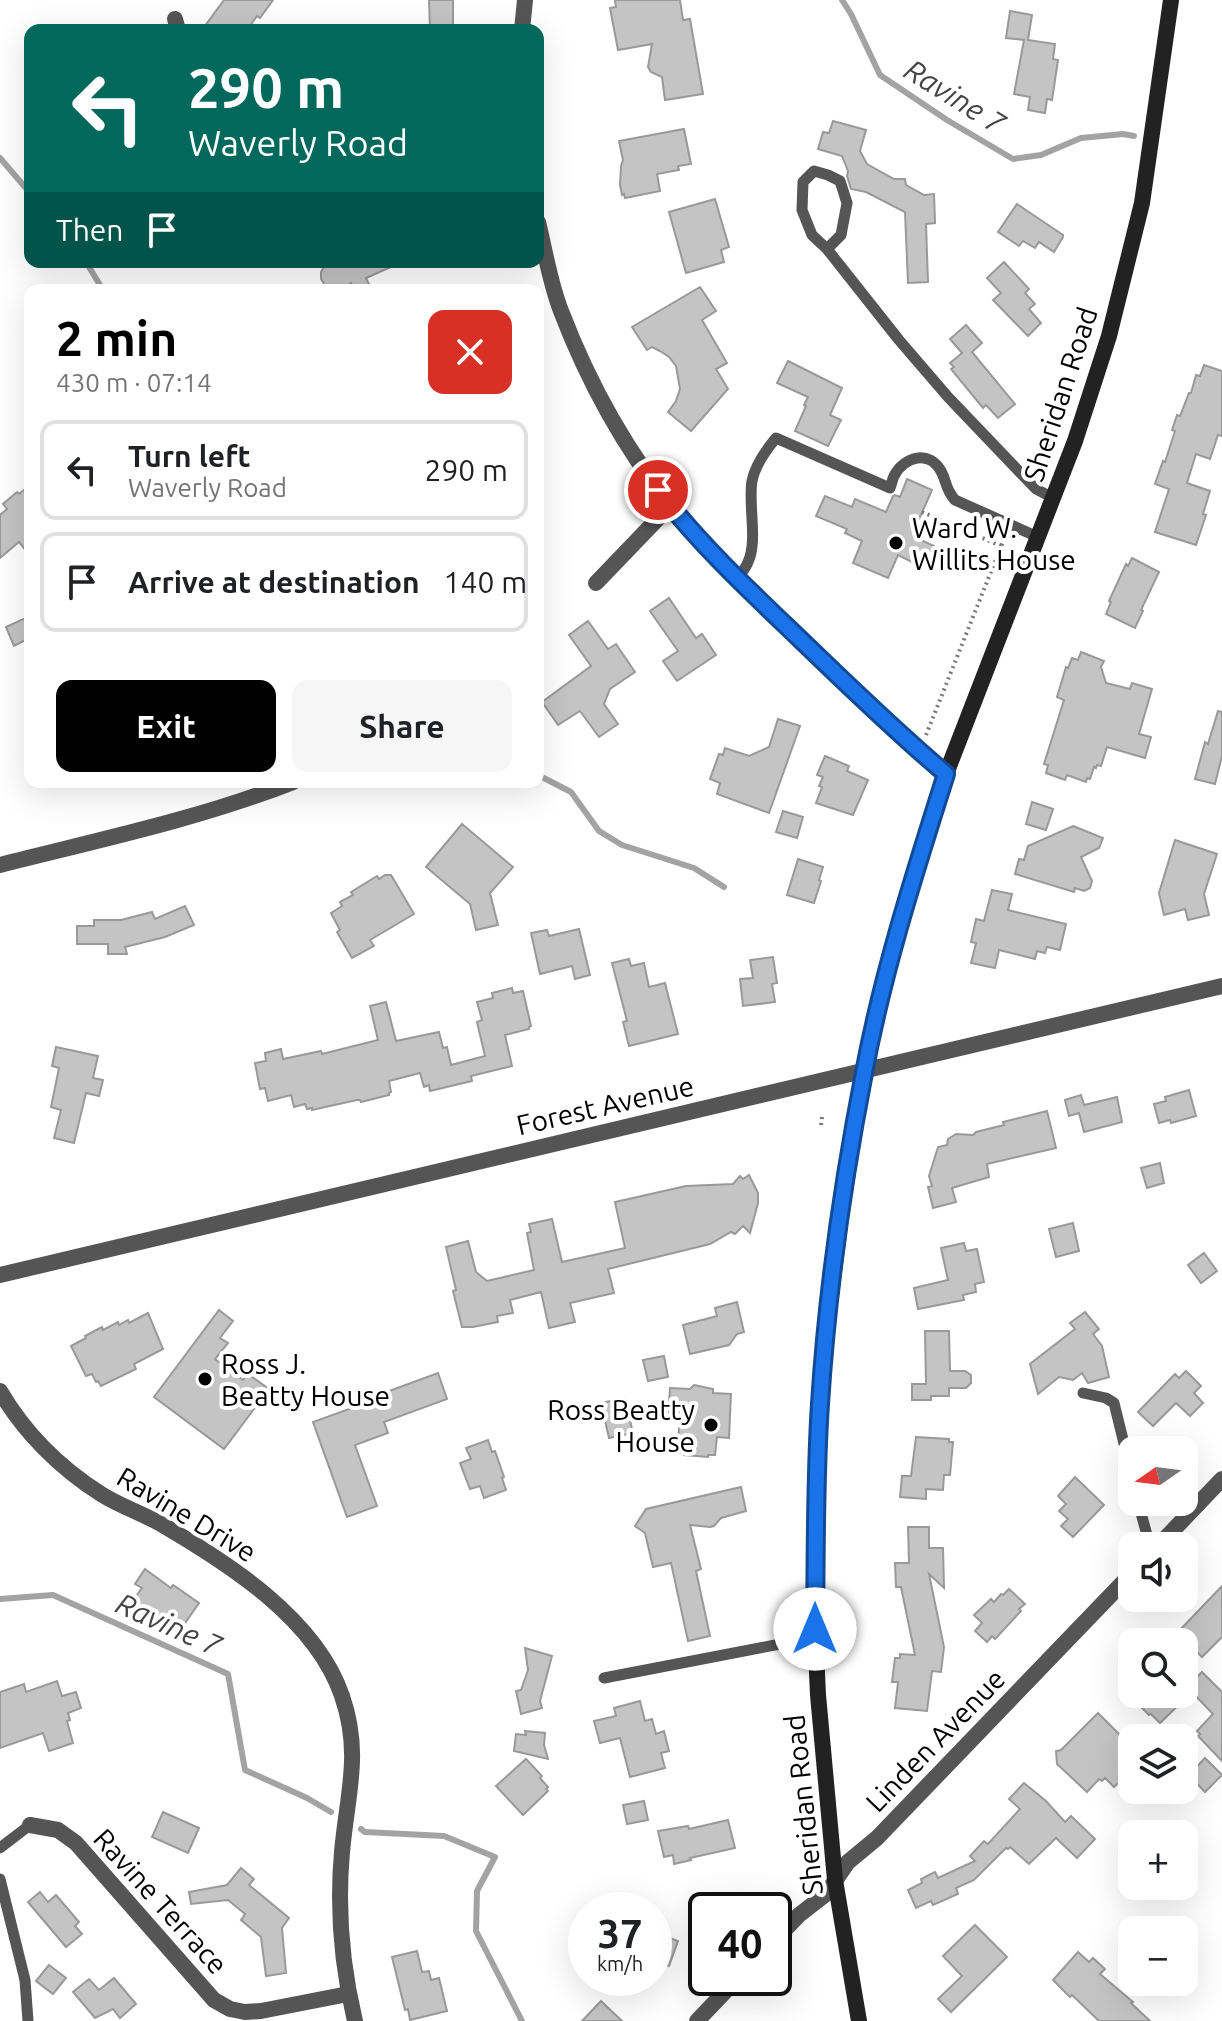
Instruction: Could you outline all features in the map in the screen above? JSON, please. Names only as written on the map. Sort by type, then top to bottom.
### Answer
[{"type":"street","points":[[523,24],[525,0]]},
{"type":"street","name":"Sheridan Road","points":[[859,2021],[835,1880],[816,1641],[816,1493],[820,1404],[840,1223],[864,1071],[888,969],[923,846],[946,774],[1075,441],[1109,336],[1142,203],[1171,0]]},
{"type":"street","points":[[544,247],[559,308],[592,384],[616,427],[670,506],[738,578],[946,774]]},
{"type":"street","points":[[596,583],[670,506]]},
{"type":"street","points":[[0,865],[179,819],[278,788]]},
{"type":"street","name":"Forest Avenue","points":[[0,1275],[1222,986]]},
{"type":"street","name":"Ravine Drive","points":[[0,1391],[11,1410],[54,1459],[99,1493],[157,1522],[242,1575],[292,1620],[322,1656],[333,1675],[351,1725],[354,1752],[341,1870],[341,1917],[348,1994],[355,2021]]},
{"type":"street","points":[[1171,1532],[1222,1479]]},
{"type":"street","name":"Linden Avenue","points":[[792,1922],[826,1894],[848,1862],[887,1827],[1118,1588]]},
{"type":"street","name":"Ravine Terrace","points":[[30,1825],[58,1830],[76,1843],[191,1976],[214,2000],[230,2009],[261,2011],[348,1994]]},
{"type":"street","points":[[697,2021],[721,1996]]},
{"type":"lane","points":[[827,249],[841,235],[847,203],[840,181],[814,171],[803,182],[802,210],[812,235],[827,249],[948,397],[1036,489],[1053,498]]},
{"type":"lane","points":[[738,578],[751,553],[752,481],[766,450],[776,438],[890,488],[894,475],[911,458],[926,458],[940,470],[947,491],[955,500],[1038,537]]},
{"type":"lane","points":[[1083,1393],[1114,1403],[1122,1436]]},
{"type":"lane","points":[[604,1678],[780,1644],[816,1641]]},
{"type":"lane","points":[[0,1848],[30,1825]]},
{"type":"lane","points":[[0,1879],[25,1980],[28,2021]]},
{"type":"path","points":[[922,512],[1001,546]]},
{"type":"path","points":[[920,752],[1009,524]]},
{"type":"path","points":[[821,1125],[822,1117]]},
{"type":"building","points":[[224,0],[273,0],[260,18],[257,16],[251,24],[206,24]]},
{"type":"building","points":[[429,0],[453,0],[453,24],[430,24]]},
{"type":"building","points":[[615,0],[680,0],[683,20],[690,19],[703,94],[665,100],[662,77],[648,67],[652,44],[618,50],[610,8],[616,7]]},
{"type":"building","points":[[1010,11],[1032,15],[1028,40],[1055,44],[1053,59],[1058,60],[1052,100],[1047,99],[1045,113],[1028,110],[1030,97],[1014,94],[1024,40],[1006,38]]},
{"type":"building","points":[[833,121],[866,130],[860,151],[867,164],[894,179],[905,179],[906,185],[924,195],[934,194],[935,223],[926,224],[928,282],[908,283],[905,212],[866,192],[851,189],[842,156],[818,149],[823,132],[829,133]]},
{"type":"building","points":[[684,129],[691,164],[657,174],[660,191],[625,198],[620,185],[623,160],[619,141]]},
{"type":"building","points":[[715,199],[729,247],[721,250],[724,262],[686,273],[669,212]]},
{"type":"building","points":[[1017,204],[1063,235],[1054,252],[1039,242],[1035,248],[1023,241],[1019,246],[998,232]]},
{"type":"building","points":[[1004,262],[1029,289],[1025,293],[1035,304],[1029,309],[1041,323],[1028,336],[993,300],[1001,293],[987,278]]},
{"type":"building","points":[[323,268],[388,268],[366,278],[369,284],[324,284],[321,272]]},
{"type":"building","points":[[700,287],[716,311],[702,320],[727,363],[716,369],[728,389],[691,431],[668,412],[680,389],[676,366],[660,351],[652,347],[647,350],[632,327]]},
{"type":"building","points":[[966,325],[982,343],[972,352],[1015,404],[998,418],[986,405],[983,408],[951,369],[954,367],[950,363],[962,353],[950,339]]},
{"type":"building","points":[[788,361],[842,388],[830,415],[841,420],[828,446],[795,431],[808,397],[777,383]]},
{"type":"building","points":[[1204,365],[1222,371],[1222,436],[1218,435],[1210,459],[1196,454],[1187,483],[1210,491],[1196,545],[1155,532],[1169,489],[1155,484],[1175,431],[1172,430],[1177,415],[1180,416],[1196,375],[1200,376]]},
{"type":"building","name":"Ward W. Willits House","points":[[907,479],[932,490],[916,526],[925,530],[921,540],[934,546],[926,564],[898,555],[888,578],[853,563],[862,541],[845,533],[847,529],[816,516],[825,496],[852,507],[855,499],[886,512],[893,496],[900,497]]},
{"type":"building","points":[[24,490],[24,548],[19,542],[0,558],[0,515],[7,509],[3,504],[17,492],[19,494]]},
{"type":"building","points":[[1132,558],[1159,572],[1135,628],[1106,614],[1126,564],[1128,566]]},
{"type":"building","points":[[669,598],[696,638],[702,634],[716,655],[677,681],[663,661],[678,651],[650,611]]},
{"type":"building","points":[[24,619],[24,641],[14,646],[6,627]]},
{"type":"building","points":[[588,621],[608,649],[616,644],[635,672],[610,689],[604,704],[618,724],[599,737],[580,711],[558,725],[544,705],[544,701],[591,666],[569,635]]},
{"type":"building","points":[[1081,652],[1104,661],[1101,667],[1106,683],[1130,689],[1132,683],[1152,689],[1139,734],[1151,737],[1145,758],[1107,747],[1101,766],[1094,767],[1086,782],[1067,775],[1065,780],[1046,773],[1048,765],[1044,764],[1064,700],[1057,697],[1066,667],[1072,658],[1078,660]]},
{"type":"building","points":[[1218,711],[1222,712],[1222,756],[1215,784],[1195,779]]},
{"type":"building","points":[[778,719],[800,726],[769,813],[717,794],[720,783],[710,779],[719,754],[723,755],[725,748],[749,756],[769,747]]},
{"type":"building","points":[[825,756],[849,766],[847,771],[868,780],[853,815],[816,803],[823,777],[817,775]]},
{"type":"building","points":[[1032,802],[1053,809],[1046,830],[1026,824]]},
{"type":"building","points":[[783,811],[803,817],[797,838],[776,832]]},
{"type":"building","points":[[462,824],[513,867],[490,893],[498,925],[476,930],[470,904],[426,867]]},
{"type":"building","points":[[1073,826],[1103,838],[1099,848],[1081,857],[1092,881],[1090,888],[1084,891],[1075,888],[1074,892],[1015,874],[1019,859],[1024,860],[1028,846]]},
{"type":"building","points":[[1175,840],[1217,854],[1204,894],[1209,915],[1188,920],[1185,909],[1164,915],[1159,893]]},
{"type":"building","points":[[798,859],[823,867],[814,903],[787,895]]},
{"type":"building","points":[[391,875],[414,914],[370,940],[374,946],[352,958],[337,932],[340,930],[331,913],[342,906],[340,902],[353,895],[351,892],[377,876],[379,879]]},
{"type":"building","points":[[992,890],[1012,894],[1008,910],[1066,924],[1060,950],[1047,947],[1045,953],[1037,951],[1035,959],[999,950],[995,968],[971,963],[976,943],[971,942],[976,919],[984,921]]},
{"type":"building","points":[[185,906],[194,925],[165,937],[125,947],[127,954],[108,954],[108,944],[77,944],[77,926],[94,926],[94,920],[121,920],[152,912],[155,919]]},
{"type":"building","points":[[579,929],[590,975],[575,979],[572,966],[540,974],[531,933],[547,930],[549,936]]},
{"type":"building","points":[[773,957],[777,983],[772,984],[775,1002],[743,1006],[740,979],[753,978],[750,960]]},
{"type":"building","points":[[629,959],[631,966],[644,963],[649,987],[665,983],[678,1034],[629,1046],[623,1022],[627,1021],[612,963]]},
{"type":"building","points":[[512,988],[513,993],[523,991],[531,1026],[505,1035],[512,1066],[471,1076],[472,1081],[430,1091],[429,1085],[424,1087],[420,1073],[389,1081],[389,1095],[312,1110],[307,1109],[305,1104],[294,1107],[291,1095],[268,1101],[265,1088],[260,1089],[255,1063],[266,1061],[265,1053],[281,1049],[283,1059],[321,1051],[322,1054],[378,1040],[370,1006],[386,1002],[396,1041],[439,1032],[451,1065],[485,1056],[477,1022],[482,1020],[477,1002],[493,998],[492,993]]},
{"type":"building","points":[[56,1047],[98,1056],[93,1078],[103,1080],[99,1096],[86,1093],[74,1143],[54,1138],[61,1110],[51,1107],[59,1068],[52,1066]]},
{"type":"building","points":[[1189,1090],[1196,1116],[1159,1123],[1154,1104],[1166,1101],[1165,1097]]},
{"type":"building","points":[[1081,1095],[1084,1105],[1117,1097],[1122,1122],[1084,1132],[1079,1113],[1069,1116],[1065,1100]]},
{"type":"building","points":[[1047,1111],[1056,1148],[987,1164],[989,1177],[952,1188],[956,1202],[933,1208],[928,1187],[932,1186],[929,1176],[938,1147],[947,1145],[948,1139],[956,1134],[973,1135],[1004,1125],[1003,1122]]},
{"type":"building","points":[[1160,1163],[1164,1183],[1147,1188],[1141,1168]]},
{"type":"building","points":[[749,1175],[758,1193],[750,1233],[743,1226],[735,1234],[731,1232],[710,1244],[608,1269],[614,1293],[570,1303],[575,1322],[549,1328],[541,1292],[510,1300],[513,1313],[497,1316],[498,1322],[462,1327],[446,1247],[468,1241],[476,1272],[487,1281],[534,1270],[527,1233],[531,1232],[529,1224],[552,1219],[562,1262],[625,1248],[615,1202],[686,1186],[733,1184],[740,1176],[743,1179]]},
{"type":"building","points":[[1073,1223],[1079,1251],[1056,1257],[1049,1229]]},
{"type":"building","points":[[964,1243],[966,1251],[977,1249],[984,1282],[975,1284],[976,1292],[963,1295],[964,1300],[918,1309],[914,1288],[948,1280],[941,1248]]},
{"type":"building","points":[[1204,1253],[1217,1271],[1201,1283],[1188,1265]]},
{"type":"building","points":[[737,1302],[744,1332],[737,1334],[729,1345],[690,1354],[683,1325],[717,1316],[715,1308]]},
{"type":"building","name":"Ross J. Beatty House","points":[[219,1310],[233,1321],[220,1338],[228,1343],[215,1359],[243,1380],[248,1374],[269,1389],[224,1449],[154,1397]]},
{"type":"building","points":[[1085,1312],[1099,1329],[1093,1334],[1102,1346],[1109,1377],[1088,1383],[1082,1373],[1073,1380],[1059,1377],[1038,1394],[1030,1364],[1075,1329],[1070,1323]]},
{"type":"building","points":[[148,1313],[163,1349],[134,1364],[136,1369],[101,1386],[92,1374],[86,1376],[71,1346],[102,1327],[103,1330],[128,1320],[129,1323]]},
{"type":"building","points":[[925,1331],[949,1331],[950,1371],[965,1371],[971,1375],[971,1383],[966,1388],[949,1388],[949,1396],[912,1400],[912,1384],[926,1384]]},
{"type":"building","points":[[664,1356],[668,1377],[648,1381],[643,1360]]},
{"type":"building","points":[[1186,1371],[1201,1386],[1194,1393],[1203,1403],[1190,1416],[1176,1403],[1153,1426],[1138,1412],[1175,1374],[1179,1378]]},
{"type":"building","points":[[438,1373],[447,1399],[384,1422],[388,1433],[355,1445],[377,1506],[347,1517],[313,1422],[352,1408],[349,1399],[371,1391],[373,1397]]},
{"type":"building","name":"Ross Beatty House","points":[[694,1385],[713,1389],[713,1393],[731,1394],[729,1438],[717,1437],[715,1455],[708,1457],[677,1453],[680,1417],[668,1416],[670,1388],[690,1389]]},
{"type":"building","points":[[625,1398],[633,1433],[609,1438],[601,1403]]},
{"type":"building","points":[[916,1437],[949,1439],[953,1442],[950,1475],[944,1475],[943,1490],[926,1489],[926,1499],[900,1497],[902,1476],[911,1476]]},
{"type":"building","points":[[488,1440],[492,1452],[495,1451],[506,1490],[484,1498],[480,1486],[470,1489],[460,1463],[471,1459],[466,1448]]},
{"type":"building","points":[[1075,1477],[1104,1505],[1073,1537],[1061,1526],[1068,1519],[1059,1511],[1066,1504],[1058,1496]]},
{"type":"building","points":[[741,1487],[746,1511],[721,1518],[710,1527],[690,1525],[701,1569],[696,1571],[710,1636],[688,1641],[671,1563],[653,1567],[645,1533],[635,1526],[646,1509]]},
{"type":"building","points":[[908,1527],[929,1527],[929,1548],[943,1548],[944,1588],[929,1574],[944,1647],[941,1672],[932,1671],[927,1711],[895,1708],[898,1682],[892,1682],[895,1658],[900,1658],[900,1654],[915,1655],[901,1587],[896,1587],[895,1563],[909,1563]]},
{"type":"building","points":[[145,1569],[199,1603],[179,1632],[163,1622],[159,1628],[141,1616],[144,1612],[131,1603],[142,1588],[135,1584]]},
{"type":"building","points":[[1222,1586],[1222,1637],[1202,1657],[1198,1653],[1198,1628],[1182,1628]]},
{"type":"building","points":[[1009,1589],[1025,1604],[995,1639],[992,1636],[987,1642],[975,1631],[982,1623],[974,1615],[991,1599],[994,1602]]},
{"type":"building","points":[[525,1648],[552,1656],[540,1701],[542,1708],[521,1714],[516,1691],[521,1690],[528,1670]]},
{"type":"building","points":[[1202,1672],[1222,1692],[1222,1761],[1198,1736],[1198,1730],[1213,1714],[1198,1698],[1198,1676]]},
{"type":"building","points":[[57,1681],[62,1696],[76,1692],[81,1708],[68,1713],[73,1743],[49,1751],[43,1733],[0,1748],[0,1692],[24,1684],[26,1692]]},
{"type":"building","points":[[640,1701],[645,1721],[652,1719],[656,1734],[664,1731],[669,1751],[661,1753],[665,1768],[630,1777],[620,1738],[600,1743],[594,1721],[616,1716],[614,1708]]},
{"type":"building","points":[[1142,1708],[1176,1708],[1160,1723]]},
{"type":"building","points":[[1098,1713],[1118,1733],[1118,1783],[1114,1787],[1105,1778],[1102,1781],[1099,1779],[1087,1792],[1057,1764],[1056,1751],[1061,1750]]},
{"type":"building","points":[[525,1731],[545,1733],[548,1759],[514,1751],[516,1734],[526,1735]]},
{"type":"building","points":[[1205,1758],[1222,1775],[1205,1792],[1198,1785],[1198,1765]]},
{"type":"building","points":[[526,1759],[542,1776],[540,1778],[548,1791],[523,1815],[496,1786]]},
{"type":"building","points":[[1024,1783],[1065,1822],[1071,1816],[1095,1839],[1077,1858],[1056,1838],[1029,1864],[1010,1847],[1006,1848],[974,1880],[956,1888],[958,1894],[933,1905],[931,1901],[916,1908],[908,1890],[935,1872],[938,1878],[975,1861],[970,1856],[984,1841],[988,1844],[1020,1809],[1009,1799]]},
{"type":"building","points":[[644,1801],[648,1820],[627,1824],[623,1805]]},
{"type":"building","points":[[163,1812],[199,1828],[188,1853],[152,1837]]},
{"type":"building","points":[[728,1820],[735,1848],[674,1864],[673,1855],[664,1857],[658,1831],[688,1826],[689,1829]]},
{"type":"building","points":[[241,1868],[254,1879],[249,1885],[289,1918],[282,1928],[286,1973],[266,1976],[261,1937],[241,1920],[245,1914],[228,1900],[191,1904],[189,1892],[227,1885]]},
{"type":"building","points":[[40,1892],[48,1902],[56,1895],[79,1922],[75,1926],[82,1934],[66,1947],[28,1902]]},
{"type":"building","points":[[975,1925],[1007,1957],[951,2012],[938,1999],[962,1976],[943,1956]]},
{"type":"building","points":[[672,1939],[678,1941],[672,1958]]},
{"type":"building","points":[[417,1951],[422,1972],[429,1971],[431,1980],[439,1978],[447,2011],[410,2020],[392,1957]]},
{"type":"building","points":[[1078,1952],[1089,1962],[1093,1958],[1105,1969],[1100,1974],[1118,1989],[1118,1996],[1126,1996],[1150,2021],[1099,2021],[1053,1980]]},
{"type":"building","points":[[49,1965],[66,1978],[53,1994],[36,1981]]},
{"type":"building","points":[[114,1978],[136,2004],[120,2018],[113,2009],[95,2018],[73,1992],[89,1979],[99,1990]]},
{"type":"building","points":[[601,2001],[622,2021],[582,2021]]},
{"type":"waterway","name":"Ravine 7","points":[[842,0],[880,75],[1013,159],[1041,155],[1081,138],[1123,134],[1134,136]]},
{"type":"waterway","name":"Ravine 7","points":[[0,158],[24,186]]},
{"type":"waterway","name":"Ravine 7","points":[[90,268],[99,284]]},
{"type":"waterway","name":"Ravine 7","points":[[544,778],[571,792],[599,831],[622,845],[694,868],[724,887]]},
{"type":"waterway","name":"Ravine 7","points":[[0,1599],[53,1595],[228,1674],[245,1770],[331,1812]]},
{"type":"waterway","name":"Ravine 7","points":[[361,1829],[365,1832],[444,1836],[495,1857],[477,1891],[476,1931],[522,2021]]},
{"type":"place","name":"Ward W. Willits House","points":[[896,543]]},
{"type":"place","name":"Ross J. Beatty House","points":[[205,1379]]},
{"type":"place","name":"Ross Beatty House","points":[[711,1425]]},
{"type":"route","points":[[658,490],[685,524],[760,601],[913,747],[946,774],[888,969],[864,1071],[842,1209],[820,1404],[815,1629]]}]
